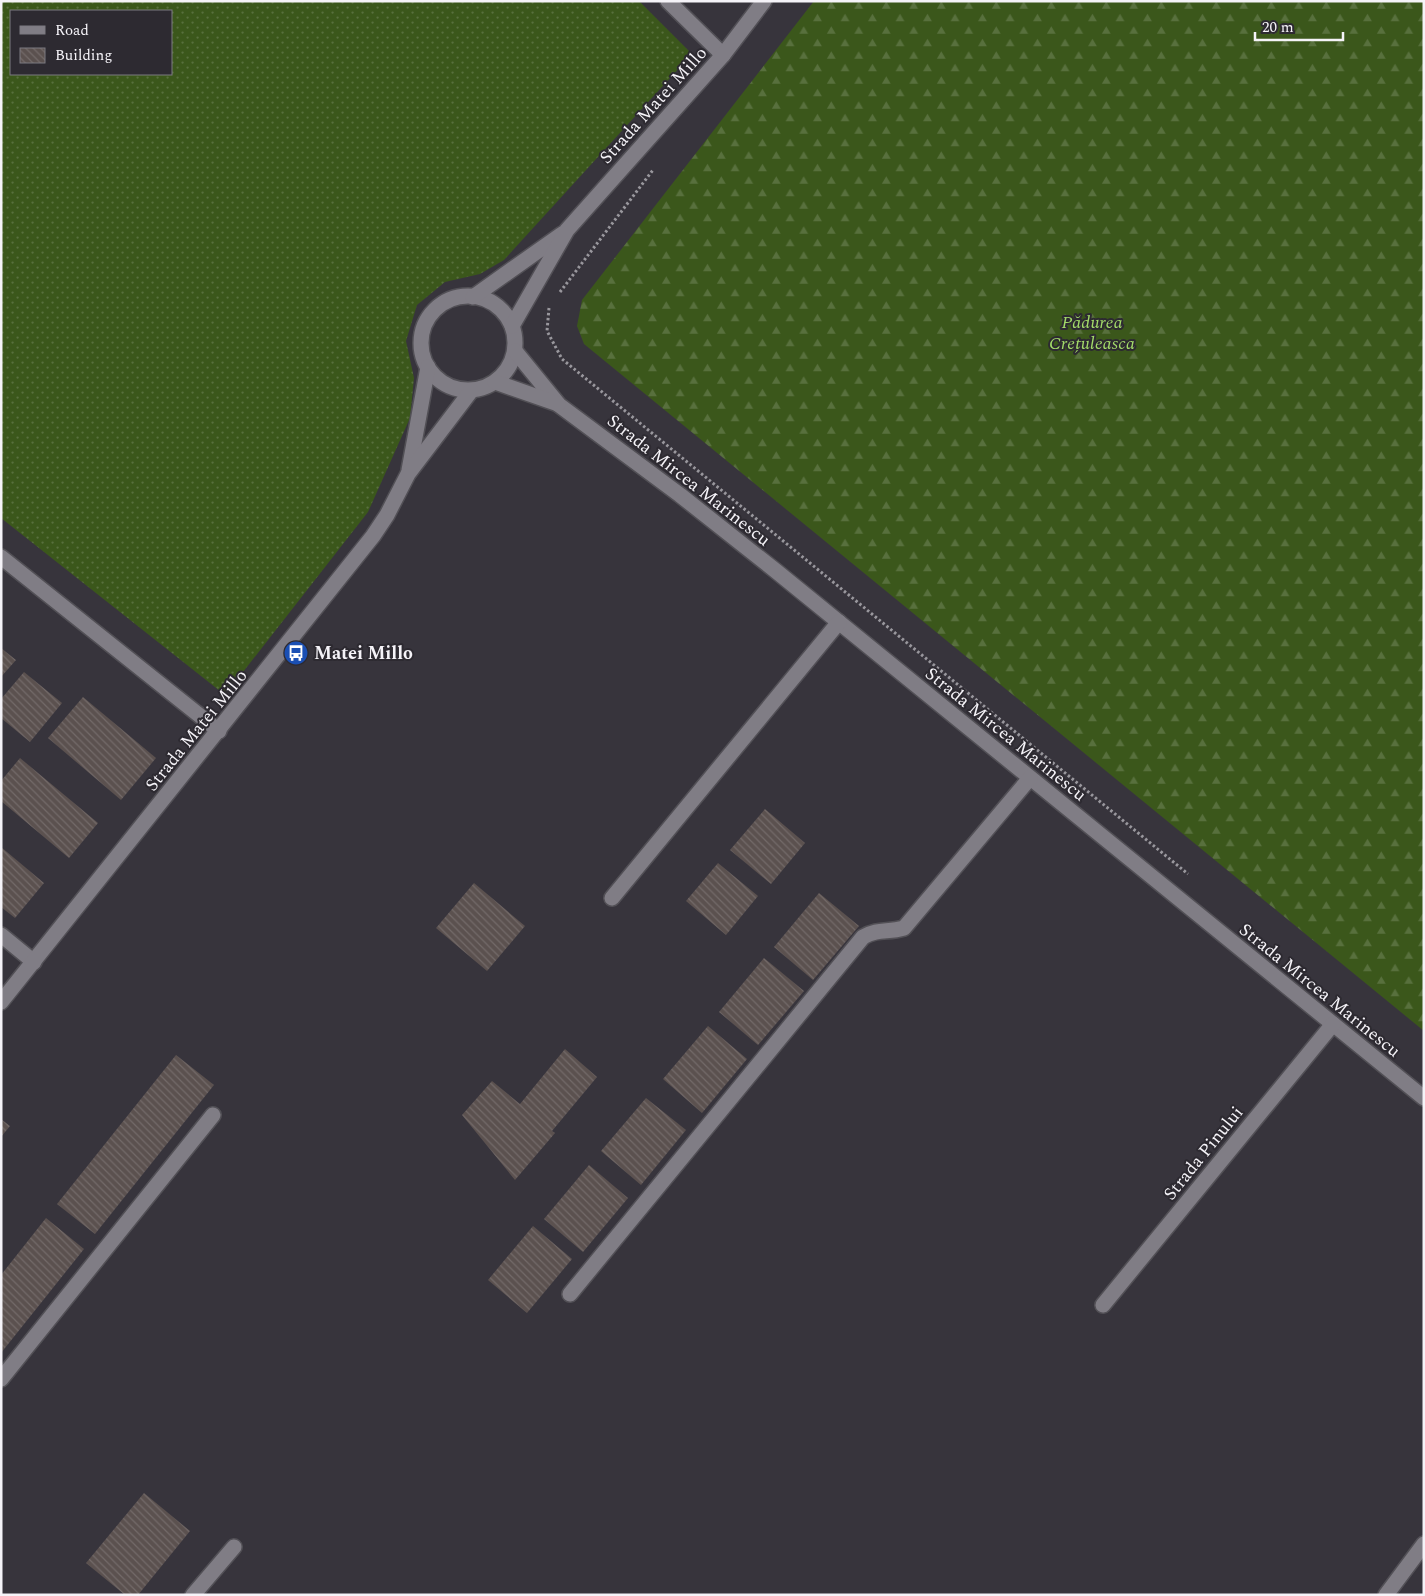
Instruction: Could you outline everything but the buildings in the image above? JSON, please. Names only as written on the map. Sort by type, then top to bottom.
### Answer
[{"type":"street","points":[[668,1],[723,55]]},
{"type":"street","name":"Strada Matei Millo","points":[[512,326],[567,230],[723,55],[764,1]]},
{"type":"street","name":"Strada Matei Millo","points":[[1,1002],[219,732],[373,536],[387,515],[408,474],[471,391],[446,385],[428,367],[423,355],[421,342],[429,318],[448,301],[473,297],[567,230]]},
{"type":"street","points":[[471,391],[495,382],[512,363],[515,351],[512,326],[506,314],[496,306],[473,297]]},
{"type":"street","name":"Strada Mircea Marinescu","points":[[515,351],[559,405],[680,495],[839,622],[1424,1098]]},
{"type":"street","name":"Strada Matei Millo","points":[[408,474],[428,367]]},
{"type":"street","name":"Strada Mircea Marinescu","points":[[495,382],[559,405]]},
{"type":"street","points":[[1,558],[219,732]]},
{"type":"street","points":[[612,898],[839,622]]},
{"type":"street","points":[[570,1294],[863,937],[875,930],[891,932],[904,928],[1030,778]]},
{"type":"street","points":[[1,935],[34,962]]},
{"type":"street","name":"Strada Pinului","points":[[1103,1306],[1333,1024]]},
{"type":"street","points":[[1,1379],[213,1115]]},
{"type":"street","points":[[1386,1595],[1424,1544]]},
{"type":"street","points":[[193,1595],[234,1547]]},
{"type":"path","points":[[556,297],[657,165]]},
{"type":"path","points":[[550,305],[547,331],[562,359],[1193,878]]},
{"type":"green space","points":[[1,1],[639,1],[692,54],[504,260],[480,274],[445,282],[417,305],[406,341],[414,378],[410,418],[368,512],[225,695],[1,518]]},
{"type":"green space","name":"Pădurea Crețuleasca","points":[[814,1],[1424,1],[1424,1031],[584,344],[577,326],[582,300]]},
{"type":"place","name":"Matei Millo","points":[[296,653]]}]
